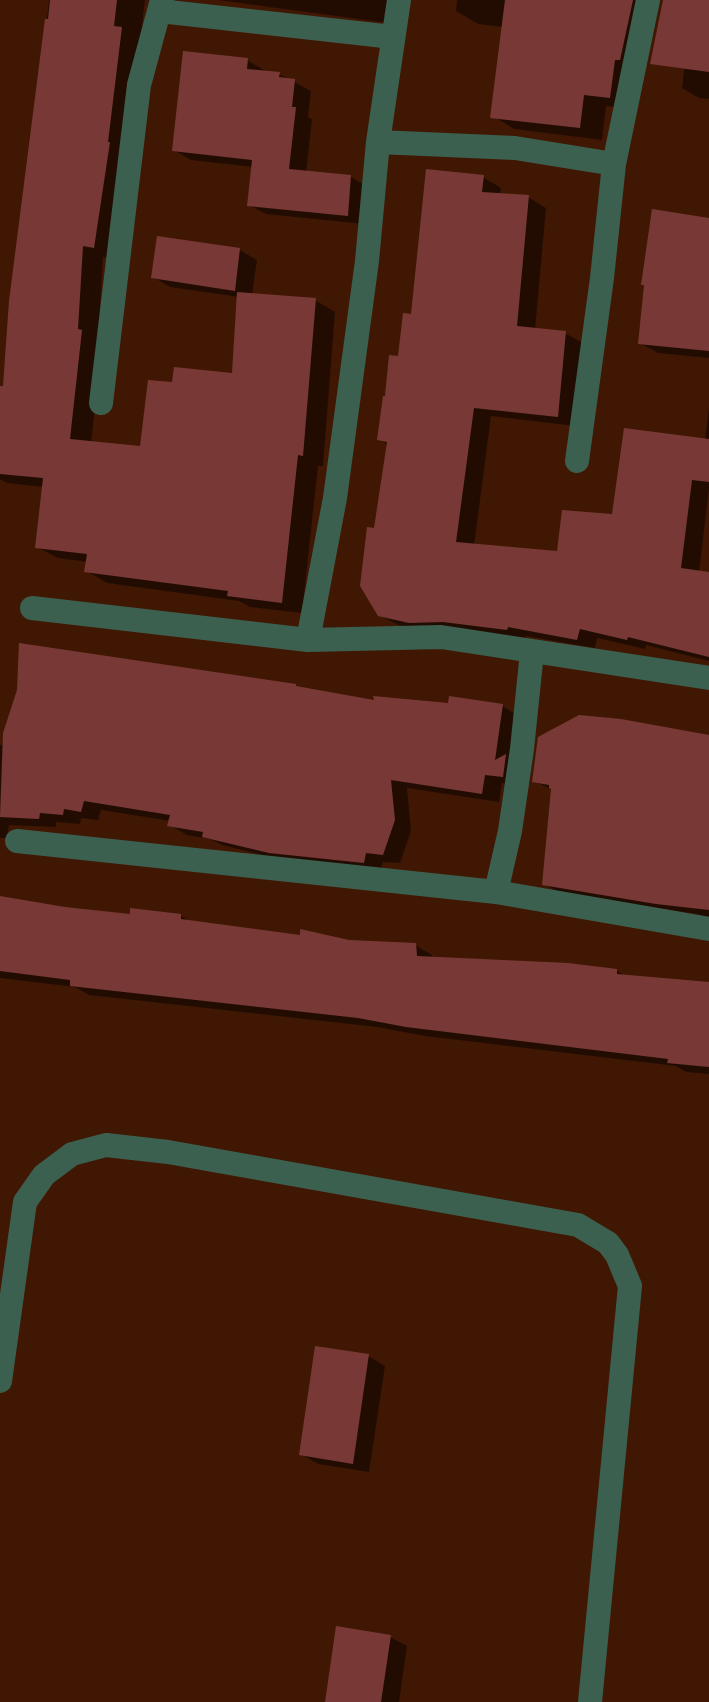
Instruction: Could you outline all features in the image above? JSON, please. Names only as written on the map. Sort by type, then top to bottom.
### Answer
[{"type":"street","points":[[308,640],[335,498],[367,261],[378,142],[399,0]]},
{"type":"street","points":[[577,461],[614,164],[648,0]]},
{"type":"street","points":[[101,403],[139,85],[161,6],[393,37]]},
{"type":"street","points":[[378,142],[515,148],[614,164]]},
{"type":"street","points":[[32,608],[308,640],[441,637],[709,678]]},
{"type":"street","points":[[496,892],[510,831],[532,652]]},
{"type":"street","points":[[17,841],[496,892],[709,929]]},
{"type":"street","points":[[0,1381],[25,1202],[44,1175],[72,1154],[106,1145],[168,1152],[578,1225],[608,1243],[617,1255],[630,1286],[590,1702]]},
{"type":"building","points":[[50,0],[117,0],[114,26],[122,27],[110,142],[94,248],[83,246],[78,329],[82,330],[70,439],[140,446],[148,380],[172,382],[174,367],[232,373],[237,292],[316,298],[303,456],[298,455],[282,603],[227,596],[228,591],[84,572],[87,554],[35,548],[43,478],[0,474],[0,386],[3,386],[9,301]]},
{"type":"building","points":[[505,0],[633,0],[620,60],[615,60],[610,98],[584,95],[580,128],[490,118]]},
{"type":"building","points":[[663,0],[709,0],[709,72],[650,64]]},
{"type":"building","points":[[183,51],[248,58],[247,69],[280,72],[279,77],[295,79],[292,107],[296,107],[289,169],[351,175],[348,216],[247,206],[252,160],[172,151]]},
{"type":"building","points":[[426,169],[484,175],[482,192],[529,195],[517,326],[566,331],[558,417],[474,408],[456,542],[557,551],[562,510],[612,514],[624,428],[709,439],[709,482],[692,480],[681,568],[709,572],[709,657],[580,629],[577,640],[508,627],[507,630],[443,622],[409,623],[378,616],[360,586],[367,527],[374,528],[387,442],[377,440],[389,355],[398,356],[403,313],[411,314]]},
{"type":"building","points":[[652,209],[709,218],[709,351],[638,344],[644,285],[641,285]]},
{"type":"building","points":[[157,236],[240,248],[235,291],[151,278]]},
{"type":"building","points":[[19,643],[296,684],[374,700],[373,696],[448,703],[449,696],[503,704],[495,760],[506,754],[503,777],[485,775],[482,794],[391,780],[395,820],[383,855],[366,853],[364,863],[269,853],[202,837],[203,832],[167,826],[170,815],[84,801],[81,812],[64,809],[63,815],[40,813],[39,819],[0,817],[3,733],[17,690]]},
{"type":"building","points":[[579,715],[621,719],[709,735],[709,910],[542,885],[551,789],[549,785],[532,782],[538,737]]},
{"type":"building","points":[[0,896],[130,914],[130,908],[181,914],[181,919],[300,935],[300,929],[349,940],[416,943],[417,956],[568,963],[617,969],[617,974],[709,982],[709,1067],[358,1018],[70,986],[70,980],[0,971]]},
{"type":"building","points":[[315,1346],[369,1354],[353,1464],[299,1455]]},
{"type":"building","points":[[336,1626],[391,1635],[381,1702],[325,1702]]}]
